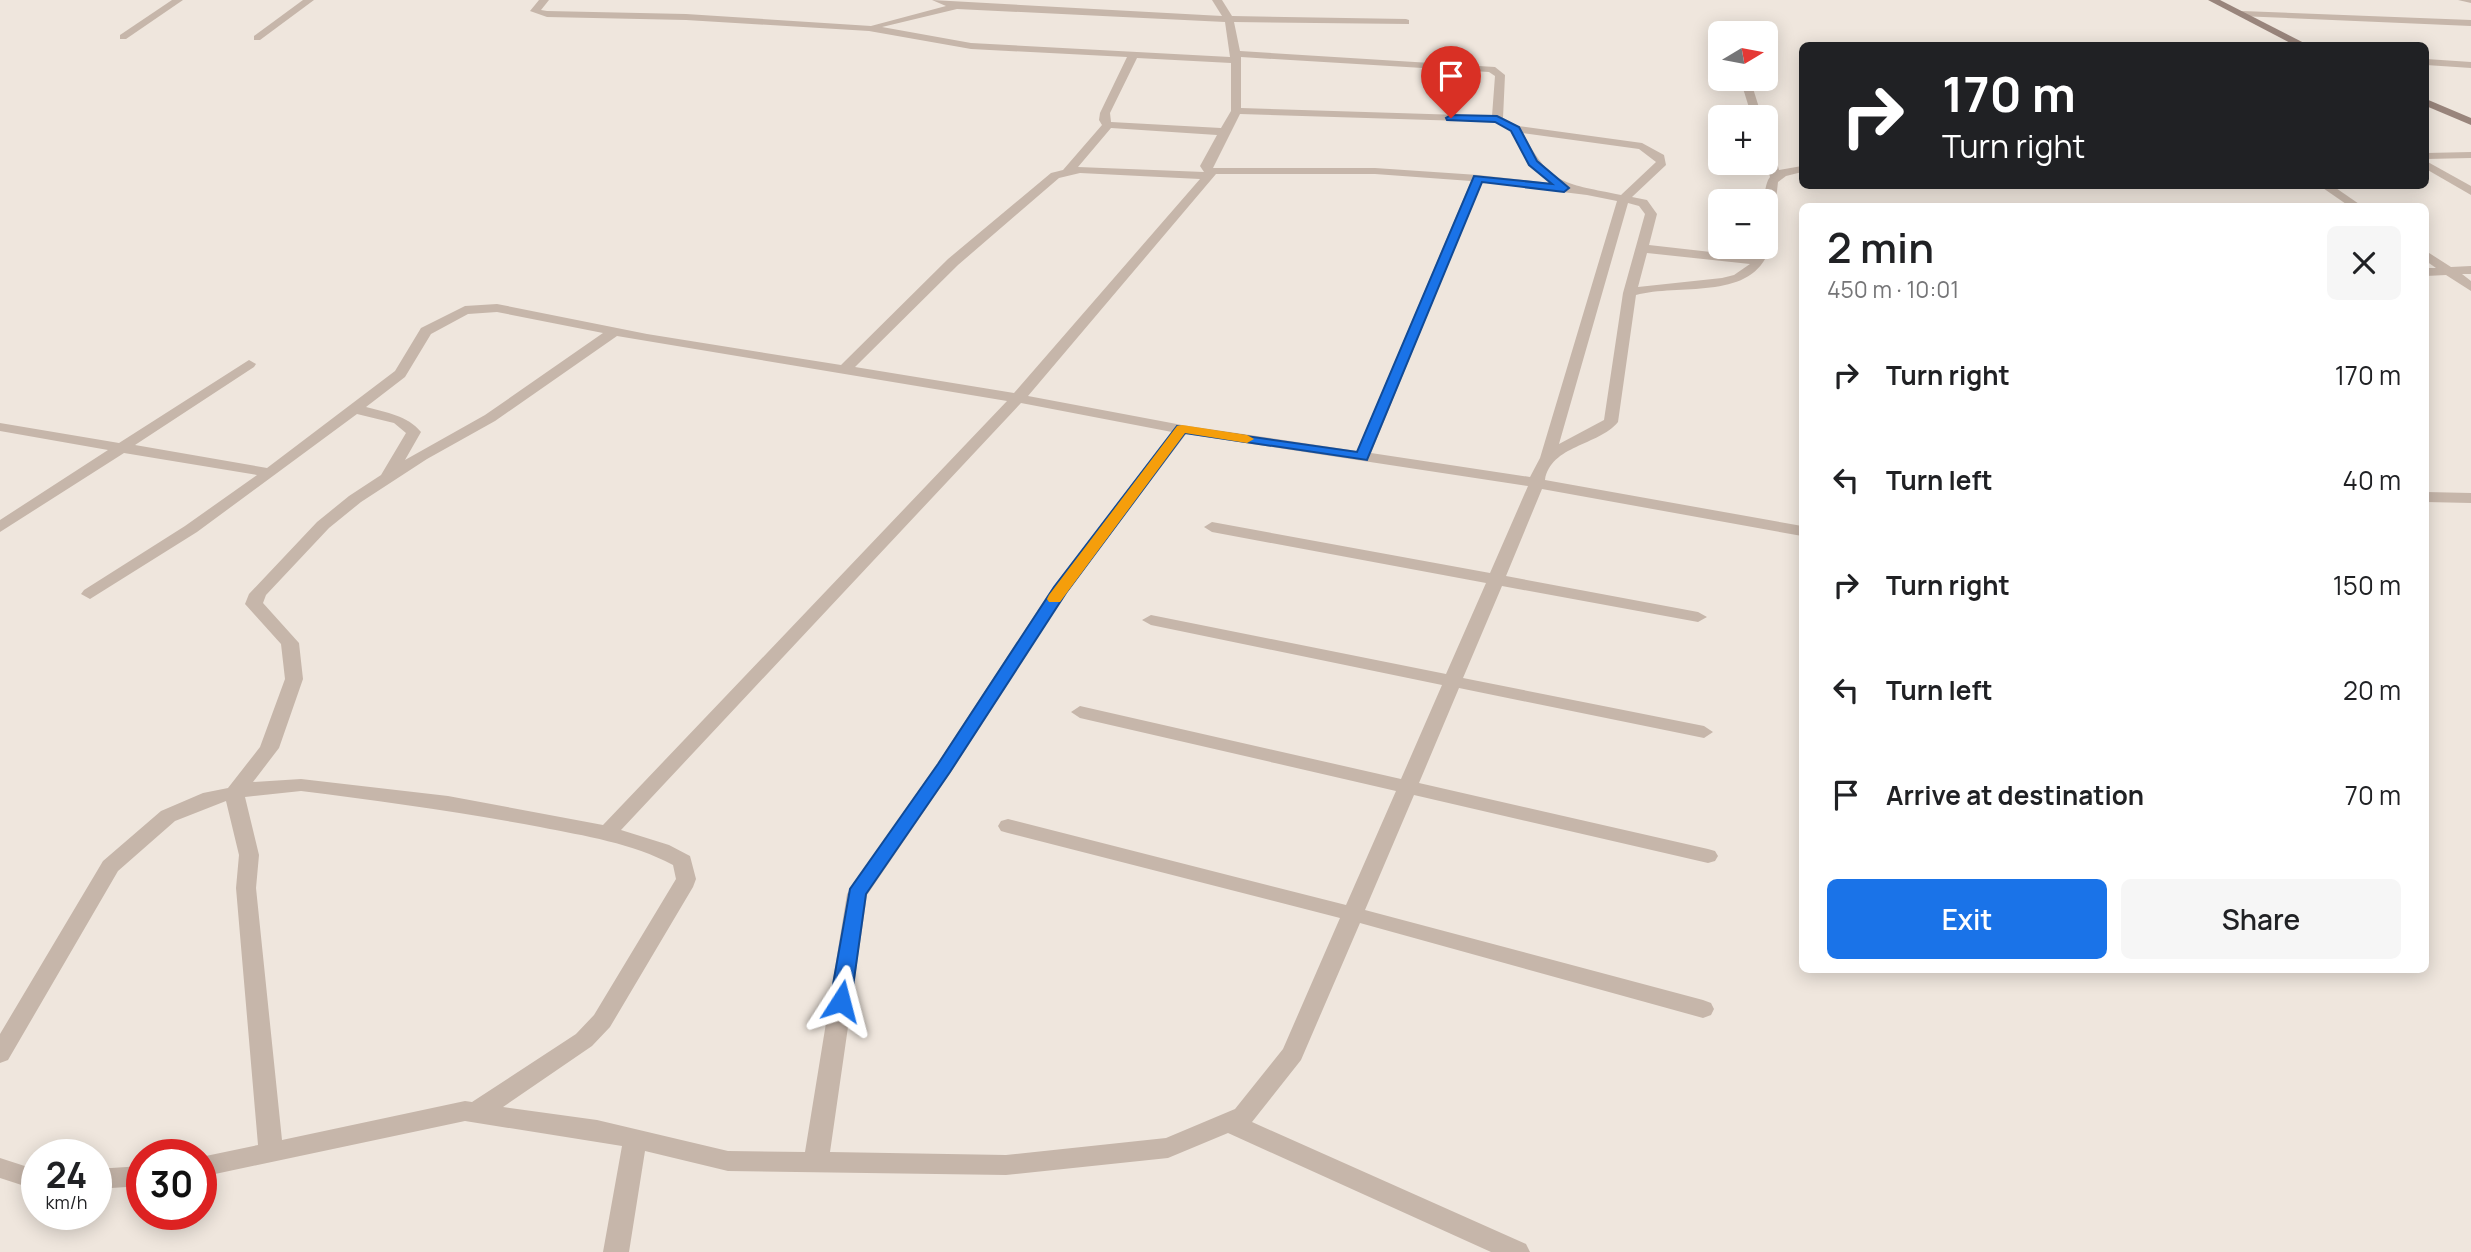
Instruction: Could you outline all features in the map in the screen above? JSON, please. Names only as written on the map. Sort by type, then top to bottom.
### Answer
[{"type":"main road","points":[[2213,0],[2297,42]]},
{"type":"main road","points":[[2429,103],[2471,122]]},
{"type":"street","points":[[123,37],[178,0]]},
{"type":"street","points":[[257,38],[309,0]]},
{"type":"street","points":[[544,0],[535,11],[547,14],[686,17],[869,28],[971,46],[1491,69],[1500,75],[1497,119]]},
{"type":"street","points":[[938,0],[957,6],[1229,19],[1406,22]]},
{"type":"street","points":[[1211,174],[1206,166],[1236,111],[1236,57],[1229,19],[1217,0]]},
{"type":"street","points":[[2463,0],[2471,0]]},
{"type":"street","points":[[869,28],[957,6]]},
{"type":"street","points":[[2242,14],[2471,23]]},
{"type":"street","points":[[1133,55],[1105,113],[1104,120],[1108,125],[1226,132]]},
{"type":"street","points":[[2429,62],[2471,65]]},
{"type":"street","points":[[1236,111],[1497,119],[1516,129],[1649,148],[1660,156],[1662,163],[1624,198],[1547,460]]},
{"type":"street","points":[[1067,172],[1108,125]]},
{"type":"street","points":[[1516,129],[1533,163],[1564,188]]},
{"type":"street","points":[[2429,156],[2471,155]]},
{"type":"street","points":[[2429,166],[2471,191]]},
{"type":"street","points":[[217,1164],[465,1111],[597,1130],[728,1161],[1006,1166],[1168,1148],[1243,1116],[1293,1054],[1496,578],[1542,463],[1601,432],[1611,422],[1630,293],[1651,214],[1643,203],[1624,198],[1478,178],[1375,171],[1211,174],[1080,170],[1067,172],[1046,180],[953,262],[844,370]]},
{"type":"street","points":[[1771,189],[1772,181],[1782,173],[1799,170]]},
{"type":"street","points":[[607,833],[1018,398],[1211,174]]},
{"type":"street","points":[[1362,457],[1478,178]]},
{"type":"street","points":[[2330,189],[2352,203]]},
{"type":"street","points":[[1640,248],[1708,251]]},
{"type":"street","points":[[2429,257],[2471,287]]},
{"type":"street","points":[[1630,293],[1661,286],[1709,285],[1730,280],[1743,274],[1757,259]]},
{"type":"street","points":[[2429,272],[2471,270]]},
{"type":"street","points":[[90,594],[191,529],[270,473],[400,374],[426,331],[465,310],[497,308],[615,331],[1018,398],[1182,429],[1536,483],[1799,530]]},
{"type":"street","points":[[234,793],[270,748],[293,679],[290,643],[254,604],[258,594],[323,525],[355,499],[422,456],[490,418],[615,331]]},
{"type":"street","points":[[0,527],[249,364]]},
{"type":"street","points":[[355,409],[399,420],[414,432],[385,481]]},
{"type":"street","points":[[0,427],[270,473]]},
{"type":"street","points":[[816,1162],[857,894],[944,768],[1059,591],[1182,429]]},
{"type":"street","points":[[2429,496],[2471,498]]},
{"type":"street","points":[[1212,527],[1698,617]]},
{"type":"street","points":[[1151,620],[1704,732]]},
{"type":"street","points":[[1080,712],[1408,785],[1708,856]]},
{"type":"street","points":[[0,1054],[110,866],[167,816],[210,798],[301,785],[448,803],[607,833],[662,850],[683,861],[686,879],[684,887],[603,1021],[584,1040],[475,1113]]},
{"type":"street","points":[[234,793],[249,855],[246,888],[271,1152]]},
{"type":"street","points":[[1008,825],[1353,914],[1703,1009]]},
{"type":"street","points":[[1228,1122],[1517,1252]]},
{"type":"street","points":[[616,1252],[635,1138]]},
{"type":"street","points":[[0,1168],[21,1175]]},
{"type":"slow traffic","points":[[1054,599],[1182,429],[1247,439]]},
{"type":"route","points":[[841,1001],[857,894],[944,768],[1059,591],[1182,429],[1362,457],[1478,178],[1564,188],[1533,163],[1516,129],[1497,119],[1451,118]]}]
